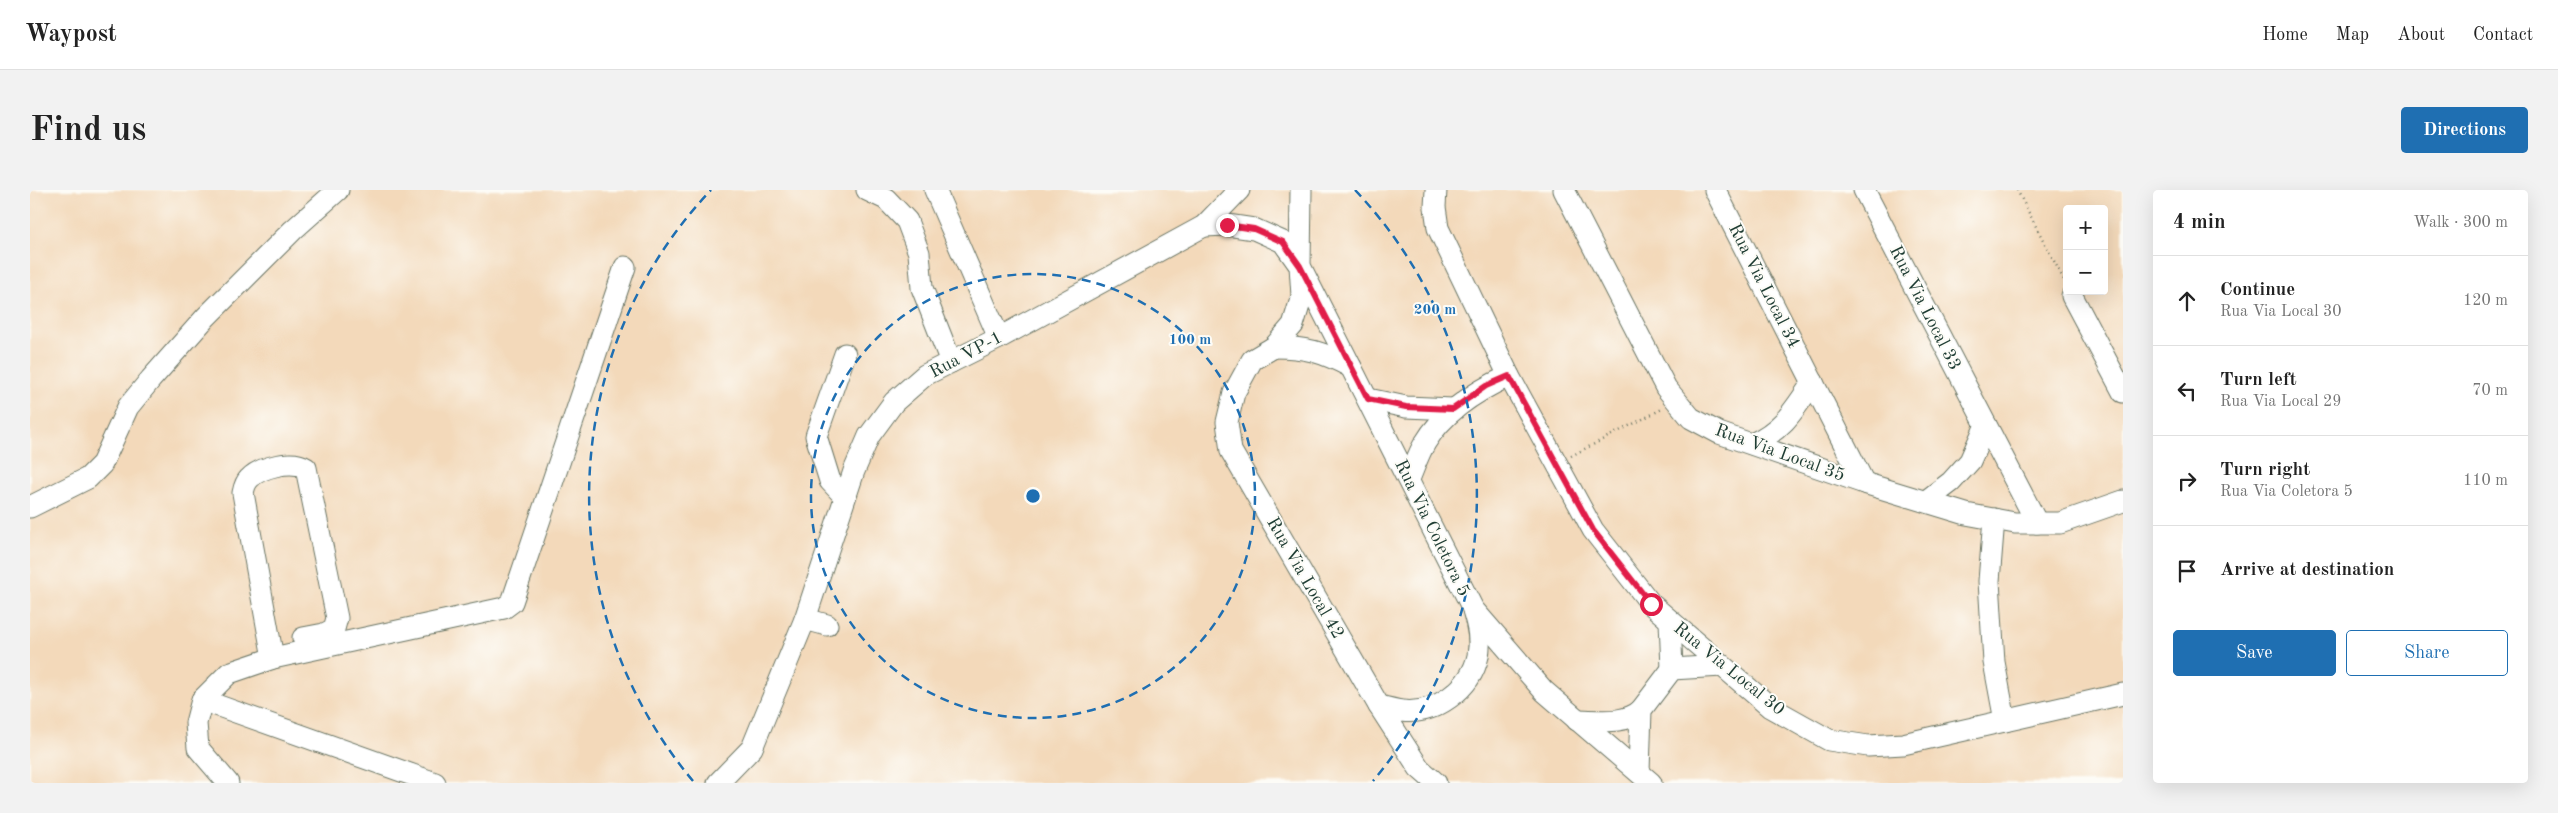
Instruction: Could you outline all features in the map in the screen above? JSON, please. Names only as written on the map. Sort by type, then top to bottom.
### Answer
[{"type":"street","points":[[30,507],[88,478],[98,469],[115,440],[128,407],[151,379],[206,317],[292,230],[338,190]]},
{"type":"street","points":[[867,190],[886,199],[908,221],[919,253],[922,288],[951,362]]},
{"type":"street","points":[[935,190],[999,338]]},
{"type":"street","name":"Rua VP-1","points":[[718,783],[752,748],[805,619],[845,497],[869,436],[894,402],[925,376],[999,338],[1204,226],[1239,190]]},
{"type":"street","name":"Rua Via Coletora 5","points":[[1300,266],[1301,190]]},
{"type":"street","name":"Rua Via Local 30","points":[[1436,190],[1435,207],[1438,228],[1509,376],[1593,530],[1651,604],[1770,707],[1829,740],[1848,745],[1903,744],[2123,694]]},
{"type":"street","name":"Rua Via Local 35","points":[[1564,190],[1666,388],[1691,418],[1719,433],[1864,483],[1966,514],[2038,523],[2076,519],[2123,502]]},
{"type":"street","name":"Rua Via Local 34","points":[[1715,190],[1864,483]]},
{"type":"street","name":"Rua Via Local 33","points":[[1864,190],[2038,523]]},
{"type":"street","name":"Rua Via Coletora 5","points":[[1204,226],[1227,225],[1261,232],[1283,242],[1300,266],[1473,609],[1544,691],[1645,778]]},
{"type":"street","points":[[1274,348],[1293,325],[1302,296],[1300,266]]},
{"type":"street","points":[[272,652],[504,608],[512,602],[625,267]]},
{"type":"street","points":[[2072,295],[2123,392]]},
{"type":"street","points":[[1274,348],[1298,347],[1326,353],[1351,367]]},
{"type":"street","name":"Rua Via Local 42","points":[[1274,348],[1252,360],[1234,393],[1227,422],[1231,451],[1379,706],[1419,768],[1436,783]]},
{"type":"street","points":[[845,354],[816,436],[830,481],[845,497]]},
{"type":"street","points":[[1409,479],[1425,443],[1453,409],[1486,386],[1509,376]]},
{"type":"street","points":[[1752,444],[1772,435],[1794,411],[1813,382]]},
{"type":"street","points":[[1368,399],[1406,407],[1453,409]]},
{"type":"street","points":[[1926,501],[1951,482],[1970,461],[1986,425]]},
{"type":"street","points":[[228,783],[198,748],[196,723],[202,700],[229,673],[272,652],[334,629],[337,618],[306,468],[291,464],[257,472],[247,480],[243,493],[272,652]]},
{"type":"street","points":[[1994,519],[1988,581],[1994,662],[2005,721]]},
{"type":"street","points":[[1379,706],[1404,712],[1428,709],[1451,698],[1468,680],[1478,657],[1480,632],[1473,609]]},
{"type":"street","points":[[805,619],[827,625]]},
{"type":"street","points":[[1577,720],[1612,720],[1636,715],[1641,710],[1672,669],[1670,621]]},
{"type":"street","points":[[1672,669],[1722,666]]},
{"type":"street","points":[[202,700],[435,783]]},
{"type":"street","points":[[1641,710],[1645,778]]},
{"type":"path","points":[[2017,190],[2063,278]]},
{"type":"path","points":[[1556,463],[1676,401]]},
{"type":"route","points":[[1227,225],[1254,229],[1283,242],[1300,266],[1368,399],[1406,407],[1453,409],[1486,386],[1509,376],[1593,530],[1651,604]]}]
